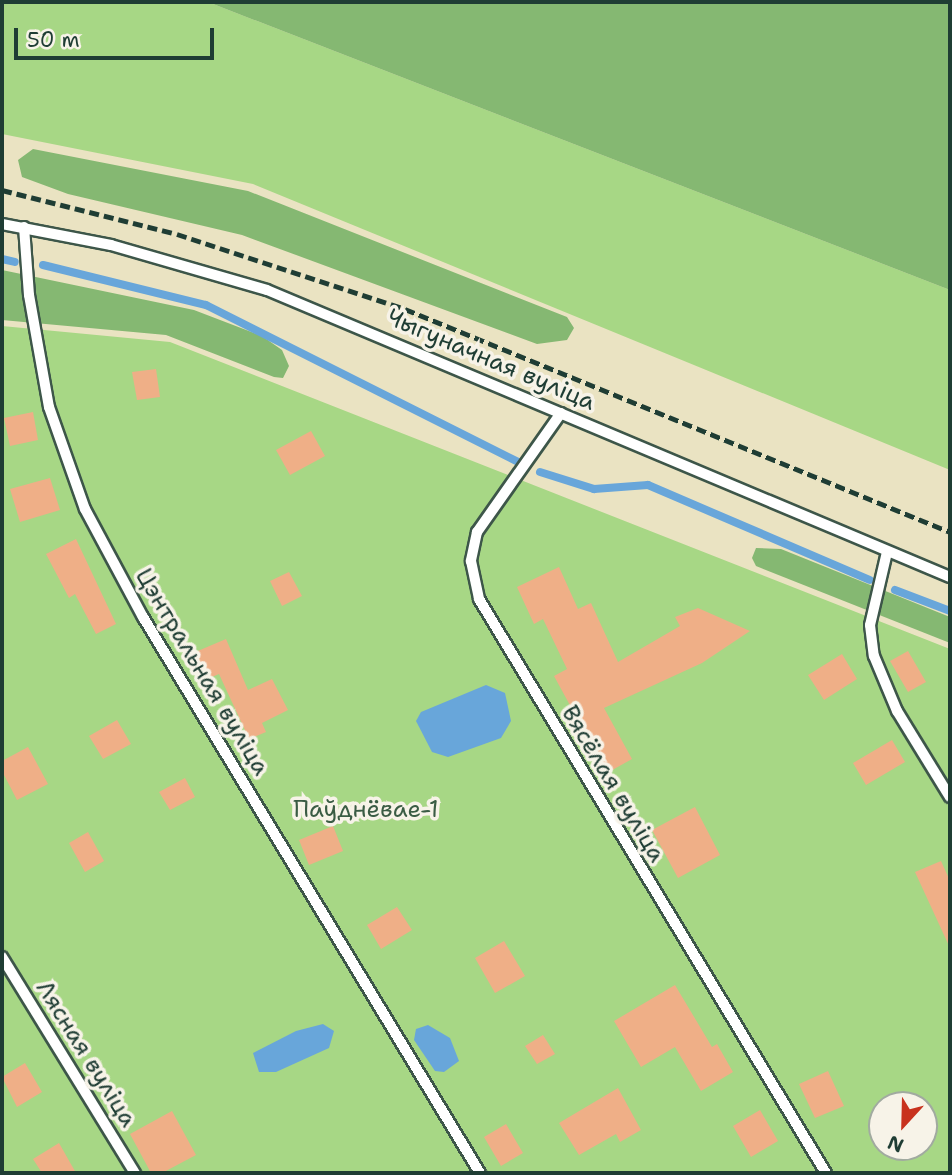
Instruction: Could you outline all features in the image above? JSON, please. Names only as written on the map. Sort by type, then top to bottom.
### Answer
[{"type":"lane","name":"Чыгуначная вуліца","points":[[2,224],[186,263],[267,290],[950,577]]},
{"type":"lane","name":"Цэнтральная вуліца","points":[[24,227],[29,295],[49,407],[85,509],[143,617],[480,1173]]},
{"type":"lane","name":"Вясёлая вуліца","points":[[561,413],[477,532],[471,561],[479,599],[826,1173]]},
{"type":"lane","points":[[887,552],[870,625],[874,656],[897,711],[950,797]]},
{"type":"lane","name":"Лясная вуліца","points":[[2,957],[135,1173]]},
{"type":"green space","points":[[2,2],[208,2],[950,290],[950,470],[253,184],[2,134]]},
{"type":"green space","points":[[208,2],[950,2],[950,290]]},
{"type":"green space","points":[[33,149],[248,191],[567,317],[574,328],[567,340],[537,344],[242,235],[68,194],[22,177],[18,160]]},
{"type":"green space","points":[[2,270],[194,310],[262,336],[282,350],[289,366],[283,378],[274,377],[166,335],[2,320]]},
{"type":"green space","name":"Паўднёвае-1","points":[[2,326],[170,342],[950,649],[950,1173],[2,1173]]},
{"type":"green space","points":[[756,548],[781,549],[950,617],[950,643],[756,566],[752,558]]},
{"type":"water","points":[[486,685],[505,693],[511,721],[501,738],[448,757],[432,752],[416,721],[421,712]]},
{"type":"water","points":[[323,1024],[334,1031],[329,1048],[276,1072],[259,1072],[253,1053],[296,1031]]},
{"type":"water","points":[[428,1025],[450,1038],[459,1061],[444,1072],[435,1071],[414,1040],[416,1029]]},
{"type":"building","points":[[156,369],[160,397],[137,400],[132,372]]},
{"type":"building","points":[[33,412],[38,440],[10,446],[4,418]]},
{"type":"building","points":[[311,431],[325,456],[290,475],[276,450]]},
{"type":"building","points":[[50,478],[60,510],[20,522],[10,489]]},
{"type":"building","points":[[76,539],[116,624],[96,634],[75,594],[69,598],[46,554]]},
{"type":"building","points":[[559,567],[578,609],[591,603],[618,662],[680,626],[675,617],[698,608],[750,631],[702,663],[604,708],[632,759],[607,773],[554,676],[567,669],[543,619],[534,624],[517,587]]},
{"type":"building","points":[[289,572],[302,596],[282,606],[270,581]]},
{"type":"building","points":[[226,639],[248,690],[272,679],[288,710],[262,723],[266,732],[249,739],[219,674],[205,680],[193,653]]},
{"type":"building","points":[[908,651],[926,682],[908,692],[890,661]]},
{"type":"building","points":[[842,654],[857,679],[824,700],[808,675]]},
{"type":"building","points":[[117,720],[131,744],[103,759],[89,736]]},
{"type":"building","points":[[892,740],[905,762],[866,785],[853,763]]},
{"type":"building","points":[[28,747],[48,784],[17,800],[2,771],[2,761]]},
{"type":"building","points":[[185,778],[195,797],[170,810],[159,792]]},
{"type":"building","points":[[695,807],[720,855],[678,878],[652,830]]},
{"type":"building","points":[[333,826],[343,851],[309,865],[299,840]]},
{"type":"building","points":[[88,832],[104,861],[85,872],[69,843]]},
{"type":"building","points":[[941,861],[950,881],[950,948],[915,872]]},
{"type":"building","points":[[397,907],[412,930],[381,949],[367,925]]},
{"type":"building","points":[[504,941],[525,976],[495,993],[475,958]]},
{"type":"building","points":[[675,985],[712,1047],[717,1044],[733,1072],[701,1091],[675,1047],[641,1067],[614,1021]]},
{"type":"building","points":[[543,1035],[555,1054],[537,1064],[525,1046]]},
{"type":"building","points":[[25,1063],[42,1092],[17,1107],[2,1077]]},
{"type":"building","points":[[828,1071],[844,1106],[815,1118],[799,1084]]},
{"type":"building","points":[[618,1088],[641,1130],[620,1142],[616,1134],[579,1155],[559,1123]]},
{"type":"building","points":[[760,1110],[778,1141],[751,1157],[733,1126]]},
{"type":"building","points":[[172,1111],[196,1155],[162,1173],[151,1173],[130,1134]]},
{"type":"building","points":[[506,1124],[523,1153],[501,1166],[484,1137]]},
{"type":"building","points":[[59,1143],[76,1173],[42,1173],[33,1159]]},
{"type":"waterway","points":[[2,259],[15,262]]},
{"type":"waterway","points":[[43,265],[206,305],[520,463]]},
{"type":"waterway","points":[[540,472],[594,489],[648,485],[870,580]]},
{"type":"waterway","points":[[895,590],[950,611]]},
{"type":"railway","points":[[2,190],[177,234],[405,309],[950,532]]}]
